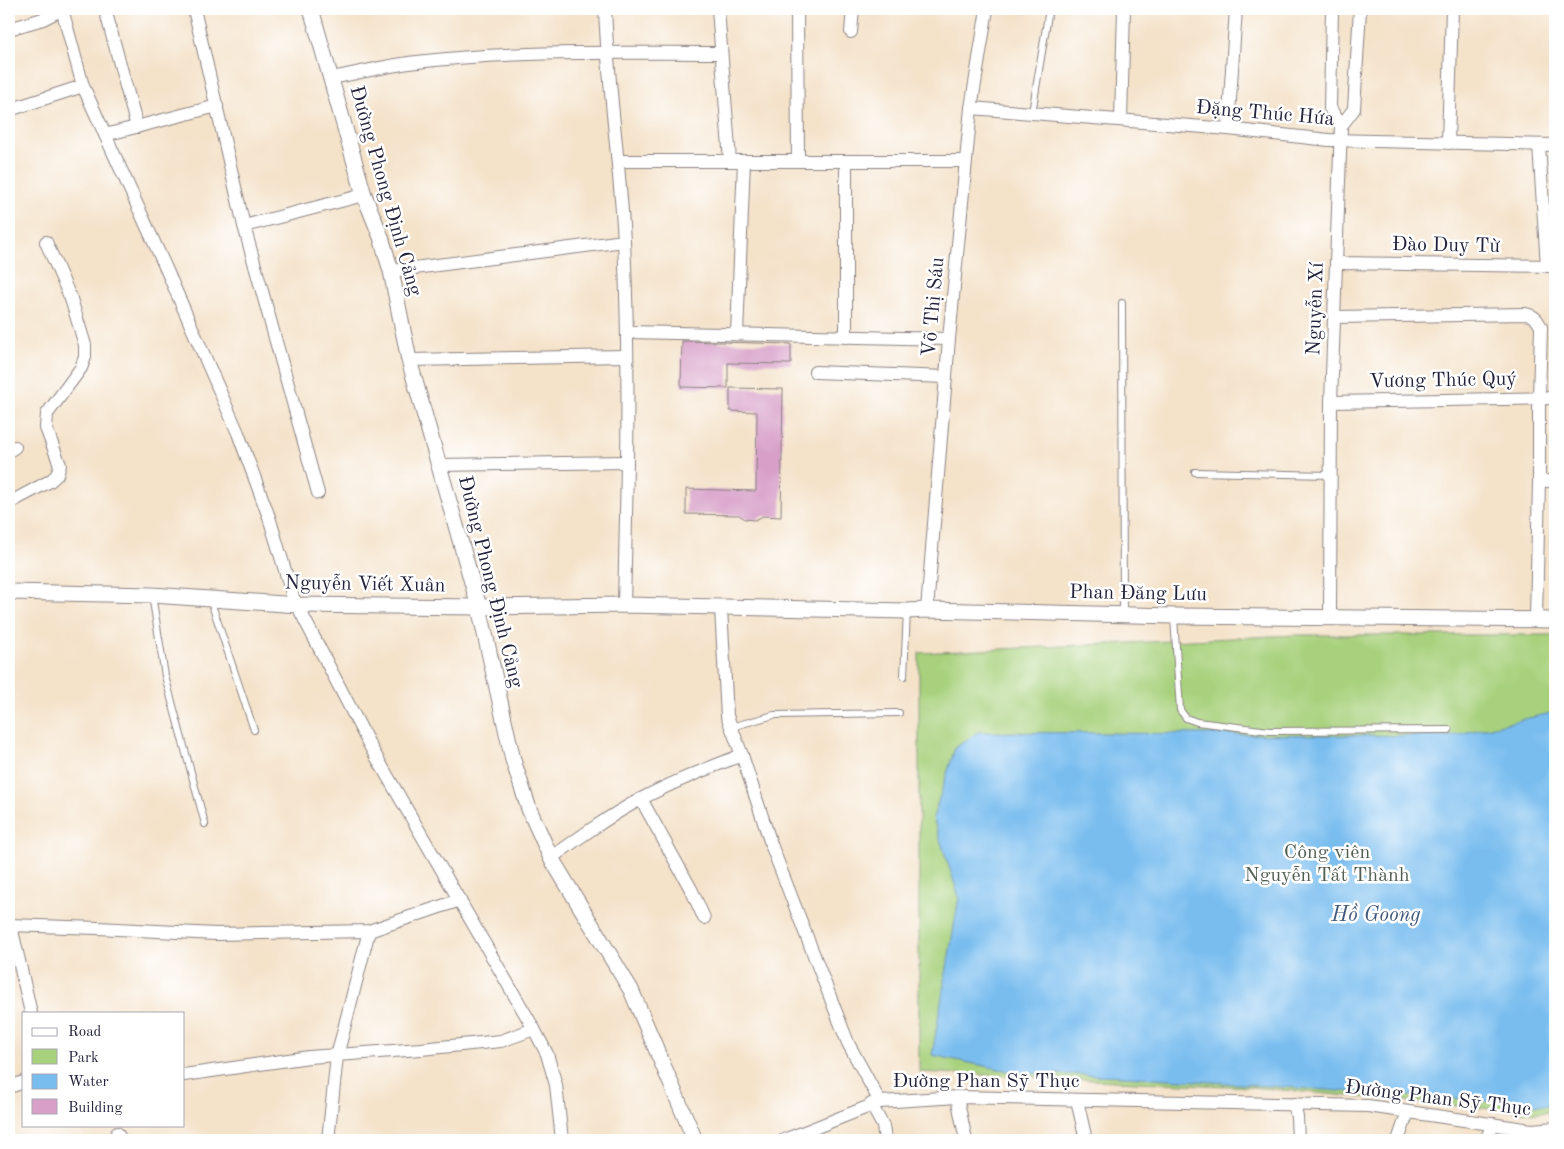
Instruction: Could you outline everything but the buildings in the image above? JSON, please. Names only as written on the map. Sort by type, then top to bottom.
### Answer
[{"type":"street","points":[[9,28],[43,19],[62,9],[83,86],[238,433],[268,517],[293,597],[370,746],[534,1029],[546,1054],[556,1086],[562,1140]]},
{"type":"street","points":[[105,9],[137,127]]},
{"type":"street","points":[[194,9],[244,226],[318,493]]},
{"type":"street","name":"Đường Phong Định Cảng","points":[[311,9],[364,195],[381,237],[391,271],[409,360],[479,607],[513,760],[529,809],[551,858],[631,990],[695,1140]]},
{"type":"street","points":[[605,9],[607,52],[624,241],[628,332],[626,356],[627,462],[624,605]]},
{"type":"street","points":[[718,9],[730,161]]},
{"type":"street","points":[[798,9],[798,161]]},
{"type":"street","points":[[851,32],[853,9]]},
{"type":"street","name":"Võ Thị Sáu","points":[[927,610],[946,376],[971,108],[987,9]]},
{"type":"street","points":[[1121,120],[1124,9]]},
{"type":"street","points":[[1228,128],[1236,9]]},
{"type":"street","points":[[1332,9],[1330,108],[1341,126],[1354,109],[1360,9]]},
{"type":"street","points":[[1448,143],[1452,9]]},
{"type":"street","points":[[331,78],[416,62],[492,56],[607,52],[721,52]]},
{"type":"street","points":[[9,110],[83,86]]},
{"type":"street","points":[[105,135],[217,106]]},
{"type":"street","name":"Đặng Thúc Hứa","points":[[971,108],[1228,128],[1329,140],[1555,145]]},
{"type":"street","name":"Nguyễn Xí","points":[[1330,616],[1330,474],[1341,126]]},
{"type":"street","points":[[1539,145],[1551,266]]},
{"type":"street","points":[[618,161],[966,161]]},
{"type":"street","points":[[737,334],[744,161]]},
{"type":"street","points":[[846,161],[846,337]]},
{"type":"street","points":[[244,226],[364,195]]},
{"type":"street","points":[[391,271],[624,241]]},
{"type":"street","points":[[9,503],[50,481],[57,475],[60,465],[46,428],[47,414],[80,368],[85,357],[85,345],[71,299],[46,242]]},
{"type":"street","name":"Đào Duy Từ","points":[[1336,263],[1551,266]]},
{"type":"street","points":[[1334,318],[1532,316],[1538,319],[1541,327],[1536,620]]},
{"type":"street","points":[[628,332],[950,339]]},
{"type":"street","points":[[409,360],[626,356]]},
{"type":"street","points":[[815,372],[946,376]]},
{"type":"street","name":"Vương Thúc Quý","points":[[1332,402],[1555,398]]},
{"type":"street","points":[[440,465],[627,462]]},
{"type":"street","points":[[1539,481],[1555,481]]},
{"type":"street","name":"Nguyễn Viết Xuân","points":[[11,589],[152,595],[298,605],[479,607],[624,605],[721,608]]},
{"type":"street","name":"Phan Đăng Lưu","points":[[721,608],[1555,620]]},
{"type":"street","name":"Đường Phan Sỹ Thục","points":[[721,608],[727,716],[742,755],[772,847],[848,1042],[876,1103],[957,1097],[1368,1106],[1532,1130],[1555,1128]]},
{"type":"street","points":[[551,858],[596,826],[641,799],[681,779],[742,755]]},
{"type":"street","points":[[641,799],[692,891],[704,918]]},
{"type":"street","points":[[31,1012],[10,926],[216,934],[369,931],[460,900]]},
{"type":"street","points":[[328,1140],[337,1056],[369,931]]},
{"type":"street","points":[[185,1075],[309,1057],[501,1040],[534,1029]]},
{"type":"street","points":[[9,1087],[22,1083]]},
{"type":"street","points":[[957,1097],[966,1140]]},
{"type":"street","points":[[1077,1100],[1086,1140]]},
{"type":"street","points":[[784,1140],[876,1103],[885,1140]]},
{"type":"street","points":[[1294,1104],[1297,1116],[1298,1140]]},
{"type":"street","points":[[1398,1140],[1408,1112]]},
{"type":"street","points":[[1486,1140],[1493,1124]]},
{"type":"lane","points":[[1032,113],[1049,9]]},
{"type":"lane","points":[[1122,303],[1124,615]]},
{"type":"lane","points":[[1195,472],[1330,474]]},
{"type":"lane","points":[[152,595],[165,676],[205,824]]},
{"type":"lane","points":[[210,599],[254,730]]},
{"type":"lane","points":[[904,676],[907,611]]},
{"type":"lane","points":[[1174,616],[1180,710],[1186,718],[1206,724],[1270,731],[1449,730]]},
{"type":"lane","points":[[731,727],[774,715],[899,714]]},
{"type":"green space","name":"Hồ Goong","points":[[1296,635],[1555,635],[1555,1112],[1536,1113],[1250,1087],[919,1072],[919,653]]},
{"type":"water","name":"Hồ Goong","points":[[1555,712],[1555,1106],[1124,1076],[1018,1073],[932,1055],[959,897],[933,818],[955,748],[978,732],[1451,736]]},
{"type":"park label","name":"Công viên Nguyễn Tất Thành","points":[[1327,864]]}]
